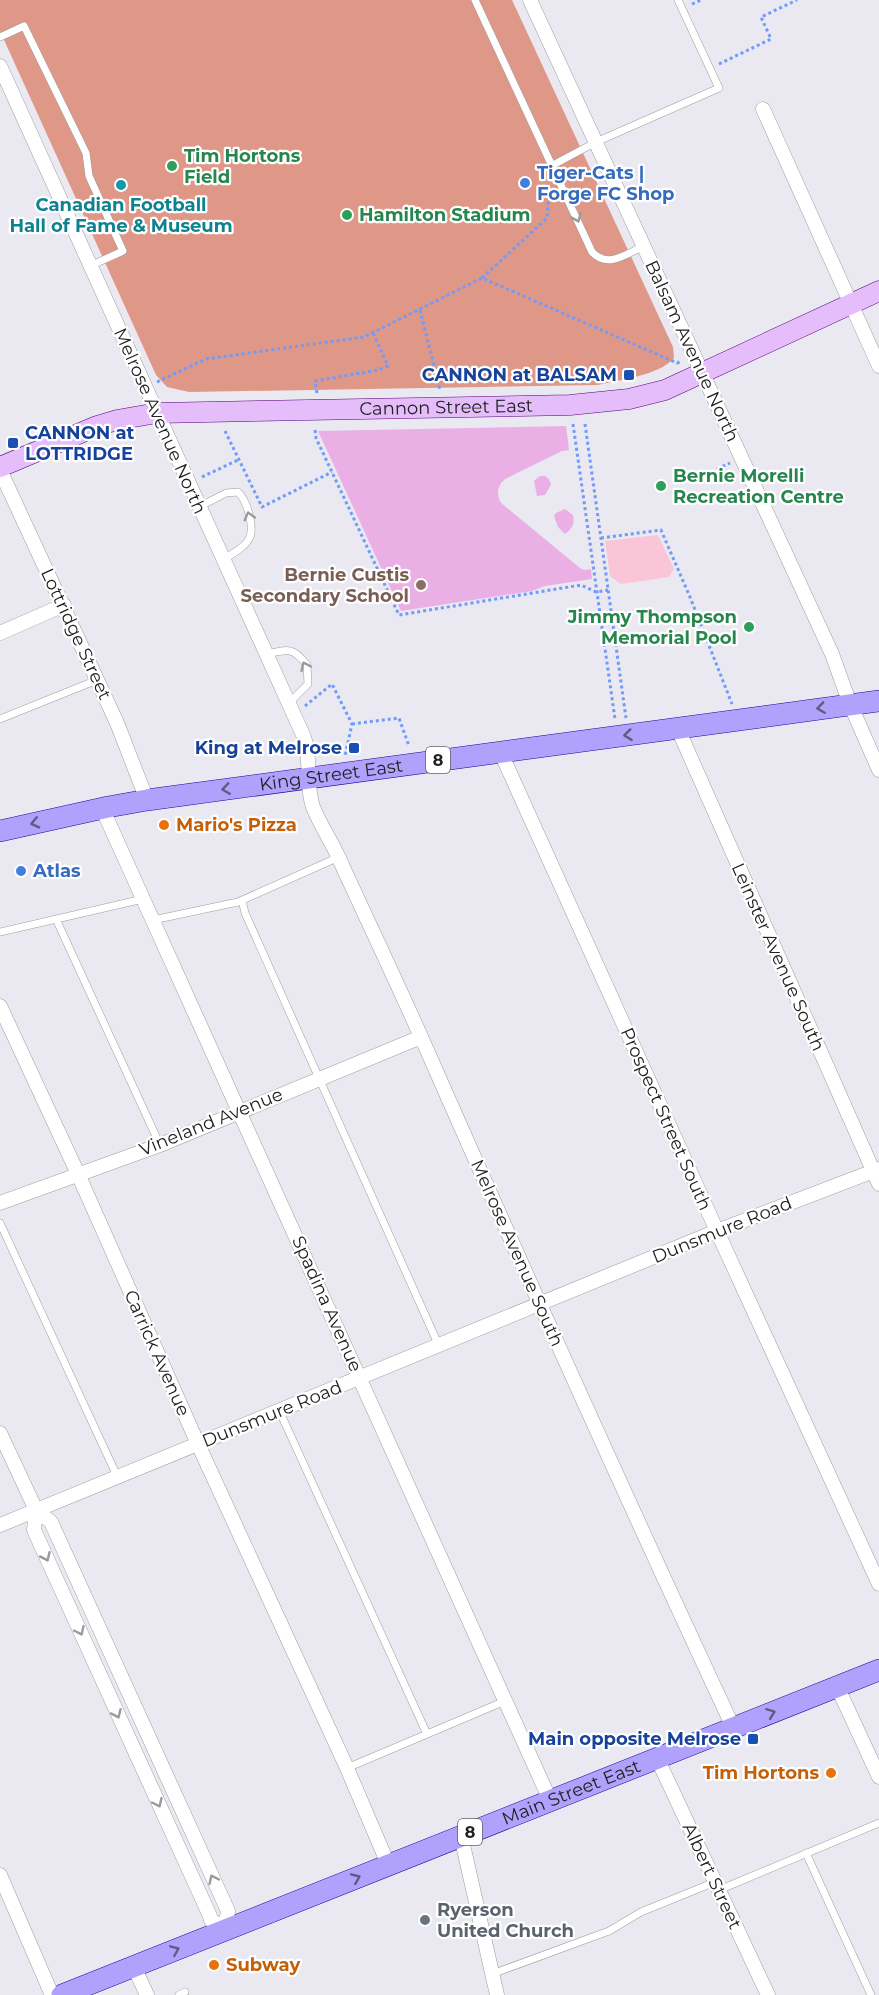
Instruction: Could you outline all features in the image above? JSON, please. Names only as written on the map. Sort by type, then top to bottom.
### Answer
[{"type":"main road","name":"Cannon Street East","points":[[0,469],[97,426],[157,413],[570,405],[630,399],[665,390],[698,365],[879,291]]},
{"type":"main road","name":"King Street East","points":[[0,831],[147,800],[879,701]]},
{"type":"main road","name":"Main Street East","points":[[62,1995],[879,1670]]},
{"type":"street","name":"Balsam Avenue North","points":[[530,0],[827,644],[879,770]]},
{"type":"street","name":"Melrose Avenue North","points":[[0,66],[309,750],[308,777]]},
{"type":"street","points":[[763,109],[879,366]]},
{"type":"street","name":"Lottridge Street","points":[[0,469],[64,605],[147,800]]},
{"type":"street","points":[[0,633],[64,605]]},
{"type":"street","name":"Leinster Avenue South","points":[[678,729],[877,1175]]},
{"type":"street","name":"Prospect Street South","points":[[500,751],[879,1584]]},
{"type":"street","name":"Melrose Avenue South","points":[[308,777],[310,799],[315,811],[339,857],[539,1305],[733,1727]]},
{"type":"street","name":"Spadina Avenue","points":[[102,808],[361,1377],[550,1800]]},
{"type":"street","name":"Carrick Avenue","points":[[0,1006],[347,1767],[388,1864]]},
{"type":"street","name":"Vineland Avenue","points":[[0,1203],[160,1145],[421,1037]]},
{"type":"street","name":"Dunsmure Road","points":[[0,1525],[717,1232],[877,1175]]},
{"type":"street","points":[[0,1433],[36,1510],[51,1522],[228,1911],[225,1929],[212,1920],[66,1602],[34,1530],[36,1510]]},
{"type":"street","points":[[66,1602],[83,1593]]},
{"type":"street","points":[[93,1660],[110,1652]]},
{"type":"street","points":[[103,1682],[120,1673]]},
{"type":"street","points":[[837,1686],[879,1777]]},
{"type":"street","points":[[131,1745],[148,1737]]},
{"type":"street","points":[[141,1767],[158,1758]]},
{"type":"street","name":"Albert Street","points":[[657,1758],[768,1995]]},
{"type":"street","points":[[175,1840],[191,1831]]},
{"type":"street","points":[[460,1836],[497,1995]]},
{"type":"street","points":[[0,1875],[52,1995]]},
{"type":"street","points":[[134,1967],[147,1995]]},
{"type":"lane","points":[[476,0],[592,252],[598,259],[606,261],[616,259],[644,246]]},
{"type":"lane","points":[[553,165],[596,142],[719,88],[678,0]]},
{"type":"lane","points":[[0,37],[24,26],[86,153],[88,176],[123,251],[90,266]]},
{"type":"lane","points":[[199,507],[226,493],[238,492],[243,497],[252,523],[252,536],[244,547],[223,560]]},
{"type":"lane","points":[[266,654],[285,650],[293,651],[307,665],[308,684],[288,703]]},
{"type":"lane","points":[[0,720],[97,680]]},
{"type":"lane","points":[[153,920],[242,900],[339,857]]},
{"type":"lane","points":[[0,932],[142,898]]},
{"type":"lane","points":[[242,900],[245,914],[439,1346]]},
{"type":"lane","points":[[56,919],[160,1145]]},
{"type":"lane","points":[[0,1223],[117,1476]]},
{"type":"lane","points":[[279,1410],[427,1734]]},
{"type":"lane","points":[[347,1767],[506,1700]]},
{"type":"lane","points":[[492,1974],[609,1931],[641,1912],[806,1853],[879,1823]]},
{"type":"lane","points":[[806,1853],[871,1995]]},
{"type":"path","points":[[709,69],[771,39],[761,17],[797,0]]},
{"type":"path","points":[[146,388],[206,359],[364,338],[482,278],[547,218],[549,190],[534,156]]},
{"type":"path","points":[[549,190],[606,165]]},
{"type":"path","points":[[482,278],[677,363],[698,365]]},
{"type":"path","points":[[420,310],[440,390]]},
{"type":"path","points":[[317,393],[315,381],[378,370],[388,366],[373,333]]},
{"type":"path","points":[[573,424],[615,719]]},
{"type":"path","points":[[585,424],[626,718]]},
{"type":"path","points":[[315,430],[316,438],[399,615],[581,585],[597,592],[608,590]]},
{"type":"path","points":[[225,431],[262,507],[332,472]]},
{"type":"path","points":[[189,484],[238,460]]},
{"type":"path","points":[[717,469],[731,462]]},
{"type":"path","points":[[601,538],[661,530],[732,704]]},
{"type":"path","points":[[304,707],[332,684],[352,724],[345,756]]},
{"type":"path","points":[[352,724],[399,718],[409,748]]},
{"type":"shaded area","name":"Hamilton Stadium","points":[[0,0],[512,0],[673,347],[674,358],[668,364],[649,373],[598,385],[189,392],[167,387],[156,375],[0,31]]},
{"type":"shaded area","points":[[566,426],[569,450],[562,451],[505,479],[499,487],[498,496],[501,503],[580,568],[591,569],[592,579],[545,586],[532,591],[401,611],[318,431]]},
{"type":"shaded area","points":[[540,476],[549,479],[551,485],[545,495],[537,496],[534,481]]},
{"type":"shaded area","points":[[565,509],[573,515],[574,521],[565,534],[558,527],[554,516]]},
{"type":"shaded area","points":[[658,535],[674,569],[669,577],[621,584],[610,576],[605,541]]},
{"type":"place","name":"Tim Hortons Field","points":[[172,166]]},
{"type":"place","name":"Tiger-Cats | Forge FC Shop","points":[[525,183]]},
{"type":"place","name":"Canadian Football Hall of Fame & Museum","points":[[121,185]]},
{"type":"place","name":"Hamilton Stadium","points":[[347,215]]},
{"type":"place","name":"CANNON at BALSAM","points":[[629,375]]},
{"type":"place","name":"CANNON at LOTTRIDGE","points":[[13,443]]},
{"type":"place","name":"Bernie Morelli Recreation Centre","points":[[661,486]]},
{"type":"place","name":"Bernie Custis Secondary School","points":[[421,585]]},
{"type":"place","name":"Jimmy Thompson Memorial Pool","points":[[749,627]]},
{"type":"place","name":"King at Melrose","points":[[354,748]]},
{"type":"place","name":"Mario's Pizza","points":[[164,825]]},
{"type":"place","name":"Atlas","points":[[21,871]]},
{"type":"place","name":"Main opposite Melrose","points":[[753,1739]]},
{"type":"place","name":"Tim Hortons","points":[[831,1773]]},
{"type":"place","name":"Ryerson United Church","points":[[425,1920]]},
{"type":"place","name":"Subway","points":[[214,1965]]}]
